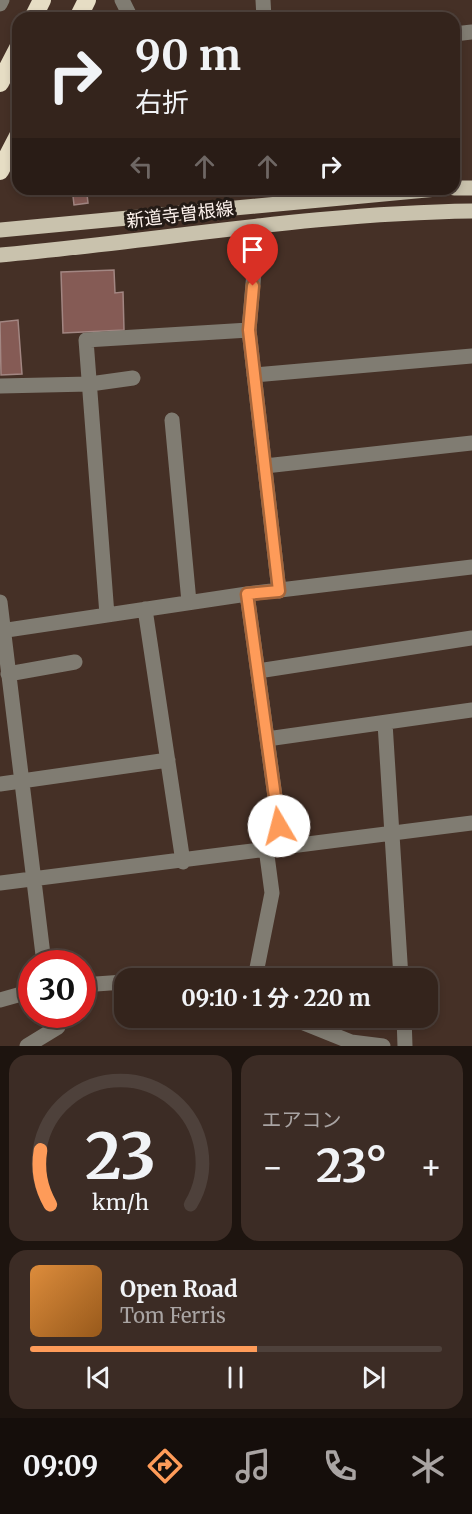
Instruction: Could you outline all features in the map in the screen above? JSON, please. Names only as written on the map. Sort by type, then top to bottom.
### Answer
[{"type":"highway","points":[[0,83],[12,60]]},
{"type":"highway","points":[[0,171],[12,148]]},
{"type":"main road","name":"新道寺曽根線","points":[[0,230],[372,195]]},
{"type":"main road","name":"新道寺曽根線","points":[[0,255],[258,226],[423,212],[472,211]]},
{"type":"street","points":[[0,4],[2,0]]},
{"type":"street","points":[[258,226],[249,330],[279,591]]},
{"type":"street","points":[[107,615],[86,340],[249,330]]},
{"type":"street","points":[[254,375],[472,356]]},
{"type":"street","points":[[0,386],[90,384],[133,378]]},
{"type":"street","points":[[172,420],[189,602]]},
{"type":"street","points":[[265,466],[472,443]]},
{"type":"street","points":[[2,631],[247,594],[472,567]]},
{"type":"street","points":[[247,594],[267,739],[274,848],[272,893],[257,968]]},
{"type":"street","points":[[0,602],[20,782],[42,950]]},
{"type":"street","points":[[145,609],[183,862]]},
{"type":"street","points":[[258,671],[472,638]]},
{"type":"street","points":[[8,674],[75,662]]},
{"type":"street","points":[[267,739],[472,710]]},
{"type":"street","points":[[385,723],[400,968]]},
{"type":"street","points":[[0,784],[168,760]]},
{"type":"street","points":[[0,883],[183,862],[472,823]]},
{"type":"street","points":[[96,984],[114,983]]},
{"type":"street","points":[[0,1000],[18,995]]},
{"type":"street","points":[[27,1046],[56,1028]]},
{"type":"street","points":[[317,1028],[351,1041],[382,1046]]},
{"type":"street","points":[[404,1028],[405,1046]]},
{"type":"building","points":[[87,195],[88,203],[74,205],[73,196]]},
{"type":"building","points":[[114,270],[115,293],[123,292],[124,330],[63,333],[61,272]]},
{"type":"building","points":[[18,320],[22,374],[1,375],[0,322]]},
{"type":"route","points":[[253,286],[249,330],[279,591],[247,594],[279,826]]}]
